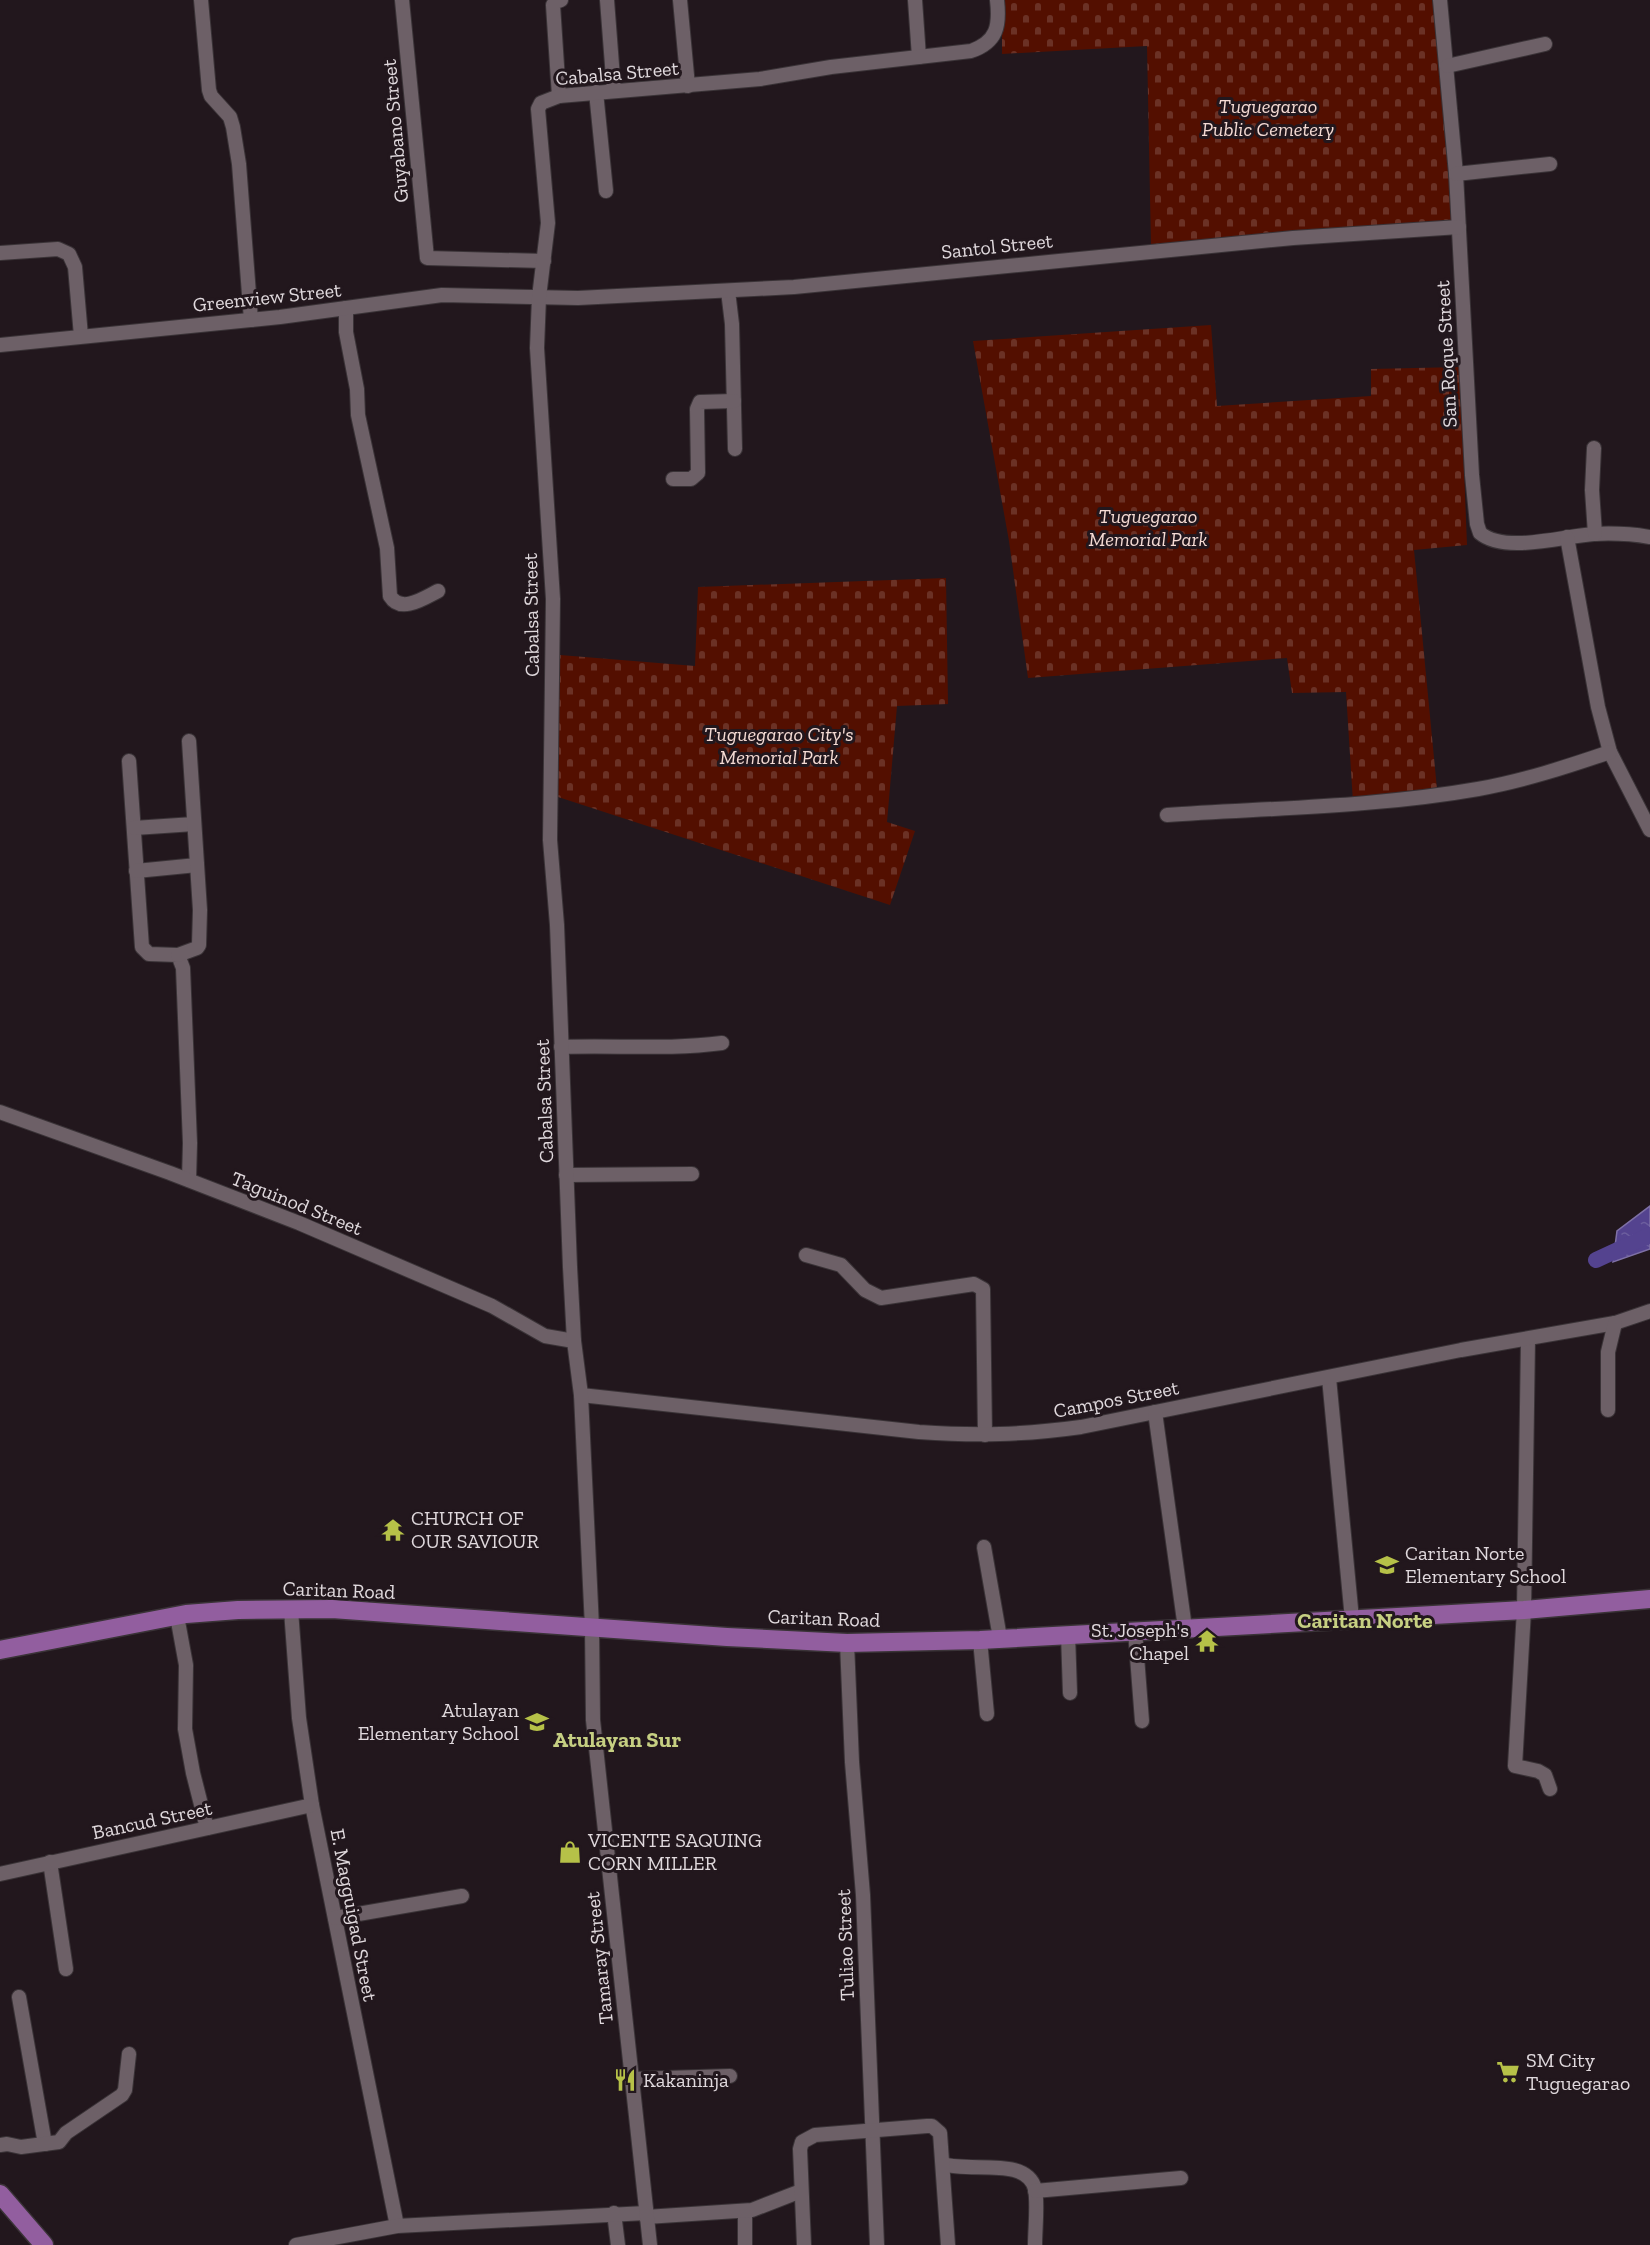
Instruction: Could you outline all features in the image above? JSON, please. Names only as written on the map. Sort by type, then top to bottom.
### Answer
[{"type":"main road","name":"Caritan Road","points":[[0,1650],[177,1616],[238,1610],[332,1609],[847,1643],[980,1640],[1352,1620],[1524,1610],[1650,1599]]},
{"type":"main road","points":[[0,2194],[44,2245]]},
{"type":"street","points":[[201,0],[209,90],[211,96],[230,117],[239,164],[250,320]]},
{"type":"street","name":"Guyabano Street","points":[[402,0],[427,258],[544,261]]},
{"type":"street","points":[[560,96],[553,5],[561,0]]},
{"type":"street","points":[[607,0],[614,91]]},
{"type":"street","points":[[680,0],[687,86]]},
{"type":"street","points":[[915,0],[919,57]]},
{"type":"street","name":"Cabalsa Street","points":[[592,1627],[581,1395],[574,1341],[557,925],[550,840],[553,599],[538,380],[539,297],[548,223],[537,117],[541,103],[560,96],[760,79],[831,67],[971,51],[989,42],[997,25],[998,0]]},
{"type":"street","name":"San Roque Street","points":[[1440,0],[1456,174],[1472,475],[1480,533],[1496,542],[1511,543],[1594,534],[1650,537]]},
{"type":"street","points":[[1447,66],[1545,44]]},
{"type":"street","points":[[596,92],[606,191]]},
{"type":"street","points":[[1456,174],[1550,164]]},
{"type":"street","name":"Santol Street","points":[[539,297],[578,298],[794,287],[1293,238],[1459,227]]},
{"type":"street","points":[[0,253],[58,249],[69,254],[75,267],[81,336]]},
{"type":"street","points":[[728,291],[735,449]]},
{"type":"street","name":"Greenview Street","points":[[0,345],[250,320],[457,294],[539,297]]},
{"type":"street","points":[[346,308],[346,332],[357,389],[358,415],[387,548],[390,596],[393,601],[406,605],[438,591]]},
{"type":"street","points":[[673,479],[691,479],[698,473],[697,409],[700,402],[734,401]]},
{"type":"street","points":[[1594,448],[1592,490],[1594,534]]},
{"type":"street","points":[[1567,537],[1598,707],[1610,752],[1650,830]]},
{"type":"street","points":[[129,761],[141,943],[143,950],[149,954],[178,955],[198,947],[200,910],[189,741]]},
{"type":"street","points":[[1167,815],[1362,803],[1463,791],[1535,776],[1610,752]]},
{"type":"street","points":[[134,828],[194,824]]},
{"type":"street","points":[[136,871],[196,865]]},
{"type":"street","points":[[178,955],[183,968],[190,1143],[189,1180]]},
{"type":"street","points":[[561,1047],[620,1045],[674,1047],[722,1043]]},
{"type":"street","name":"Taguinod Street","points":[[0,1112],[189,1180],[299,1223],[492,1306],[545,1336],[574,1341]]},
{"type":"street","points":[[566,1176],[692,1174]]},
{"type":"street","points":[[806,1255],[841,1265],[865,1290],[881,1298],[974,1284],[983,1289],[984,1435]]},
{"type":"street","name":"Campos Street","points":[[581,1395],[919,1432],[984,1435],[1038,1433],[1155,1412],[1494,1344],[1615,1323],[1650,1311]]},
{"type":"street","points":[[1608,1410],[1608,1352],[1615,1323]]},
{"type":"street","points":[[1528,1339],[1524,1610],[1515,1766],[1538,1771],[1545,1775],[1550,1789]]},
{"type":"street","points":[[1329,1378],[1352,1620]]},
{"type":"street","points":[[1155,1412],[1185,1628]]},
{"type":"street","points":[[984,1547],[1000,1638]]},
{"type":"street","name":"E. Magguigad Street","points":[[291,1610],[299,1718],[312,1805],[397,2226]]},
{"type":"street","points":[[177,1616],[186,1665],[185,1729],[207,1828]]},
{"type":"street","name":"Tamaray Street","points":[[592,1627],[591,1691],[594,1737],[650,2245]]},
{"type":"street","points":[[1135,1631],[1142,1721]]},
{"type":"street","points":[[1068,1634],[1070,1693]]},
{"type":"street","points":[[980,1640],[987,1714]]},
{"type":"street","name":"Tuliao Street","points":[[847,1643],[852,1762],[863,1895],[878,2245]]},
{"type":"street","name":"Bancud Street","points":[[0,1874],[312,1805]]},
{"type":"street","points":[[50,1862],[66,1969]]},
{"type":"street","points":[[335,1918],[462,1896]]},
{"type":"street","points":[[19,1997],[45,2144]]},
{"type":"street","points":[[0,2145],[21,2147],[59,2142],[66,2133],[122,2095],[125,2090],[129,2054]]},
{"type":"street","points":[[632,2079],[730,2076]]},
{"type":"street","points":[[804,2245],[800,2149],[802,2142],[815,2135],[932,2126],[940,2133],[948,2245]]},
{"type":"street","points":[[943,2164],[955,2167],[1017,2170],[1029,2177],[1035,2191],[1035,2245]]},
{"type":"street","points":[[1035,2191],[1181,2178]]},
{"type":"street","points":[[296,2245],[397,2226],[614,2213],[646,2215],[745,2211],[759,2208],[801,2191]]},
{"type":"street","points":[[745,2211],[745,2245]]},
{"type":"street","points":[[614,2213],[618,2245]]},
{"type":"green space","name":"Tuguegarao Public Cemetery","points":[[1002,0],[1435,0],[1453,221],[1151,246],[1147,46],[1002,54]]},
{"type":"green space","name":"Tuguegarao Memorial Park","points":[[1211,325],[1217,406],[1371,396],[1371,369],[1460,367],[1467,545],[1414,550],[1437,789],[1353,802],[1346,692],[1292,693],[1287,658],[1028,678],[1009,541],[973,341]]},
{"type":"green space","name":"Tuguegarao City's Memorial Park","points":[[946,578],[948,704],[897,706],[887,822],[915,831],[890,905],[555,796],[560,655],[695,666],[698,587]]},
{"type":"water","points":[[1650,1206],[1650,1249],[1613,1262],[1617,1231]]},
{"type":"waterway","points":[[1596,1260],[1650,1235]]},
{"type":"place","name":"CHURCH OF OUR SAVIOUR","points":[[393,1530]]},
{"type":"place","name":"Caritan Norte Elementary School","points":[[1387,1565]]},
{"type":"place","name":"St. Joseph's Chapel","points":[[1207,1641]]},
{"type":"place","name":"Atulayan Elementary School","points":[[537,1722]]},
{"type":"place","name":"VICENTE SAQUING CORN MILLER","points":[[570,1852]]},
{"type":"place","name":"SM City Tuguegarao","points":[[1508,2072]]},
{"type":"place","name":"Kakaninja","points":[[625,2080]]},
{"type":"district","name":"Caritan Norte","points":[[1365,1620]]},
{"type":"district","name":"Atulayan Sur","points":[[617,1739]]}]
